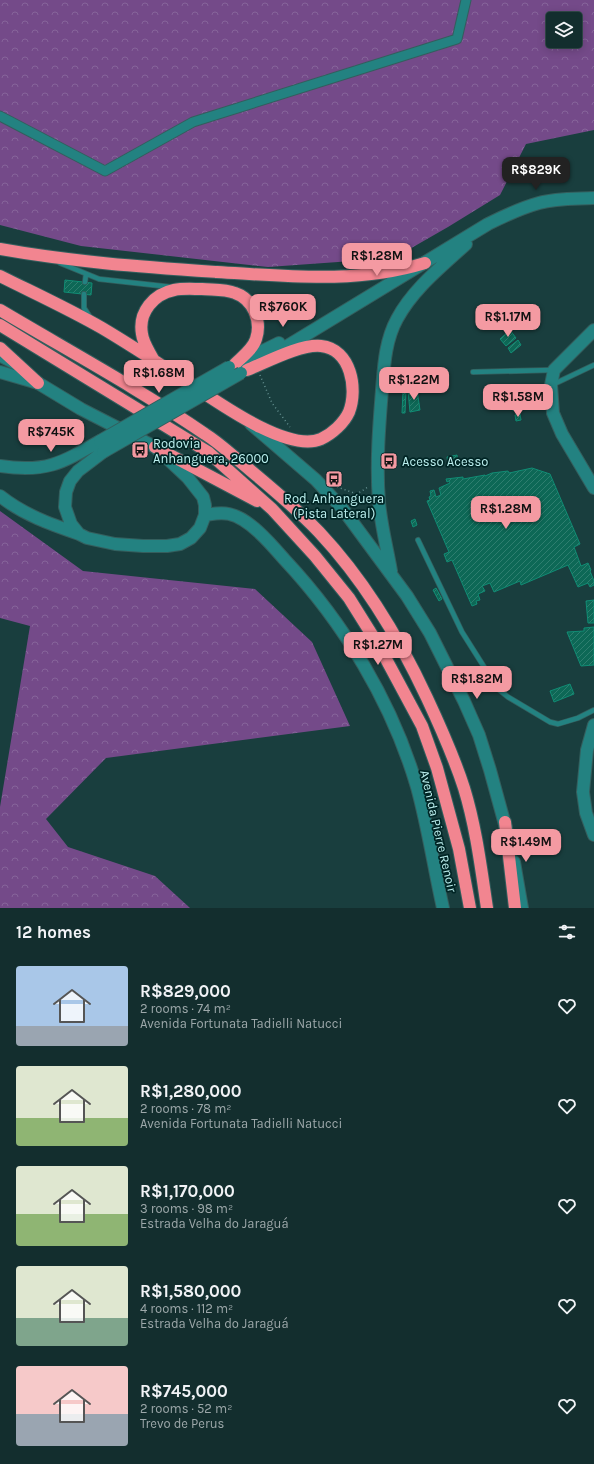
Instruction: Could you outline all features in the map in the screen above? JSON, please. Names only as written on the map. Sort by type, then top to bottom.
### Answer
[{"type":"highway","points":[[0,249],[139,267],[282,277],[349,277],[389,272],[425,263]]},
{"type":"highway","points":[[0,276],[102,328],[244,419],[287,438],[301,442],[320,440],[332,434],[348,413],[352,398],[352,382],[349,369],[341,356],[334,350],[323,346],[313,346],[296,350],[242,368]]},
{"type":"highway","points":[[154,360],[145,344],[141,327],[142,318],[146,309],[153,300],[163,293],[183,288],[220,290],[236,293],[243,297],[252,307],[258,322],[256,340],[242,368]]},
{"type":"highway","points":[[0,310],[121,381],[207,435],[282,496],[319,532],[346,563],[367,591],[395,634],[450,747],[465,790],[474,827],[487,908]]},
{"type":"highway","points":[[0,325],[208,452],[272,509],[315,556],[349,598],[379,646],[422,726],[437,768],[459,849],[470,908]]},
{"type":"highway","points":[[0,348],[38,383]]},
{"type":"highway","points":[[154,447],[272,509]]},
{"type":"highway","points":[[505,822],[515,908]]},
{"type":"main road","points":[[0,466],[33,469],[50,466],[102,447],[341,313],[488,224],[516,211],[540,203],[562,199],[594,198]]},
{"type":"main road","points":[[391,573],[379,502],[378,480],[380,412],[385,358],[389,337],[397,319],[424,282],[488,224]]},
{"type":"main road","points":[[594,330],[554,370],[551,385],[553,413],[562,434],[594,488]]},
{"type":"main road","points":[[0,372],[38,383],[80,409],[154,447],[175,466],[203,497],[205,515],[200,528],[191,538],[180,544],[167,546],[115,544],[87,538],[43,522],[15,507],[0,496]]},
{"type":"main road","points":[[244,419],[316,480],[342,508],[391,573],[430,633],[482,742],[505,822],[518,879],[522,908]]},
{"type":"main road","points":[[79,534],[71,524],[65,507],[66,492],[70,481],[78,470],[102,447]]},
{"type":"main road","name":"Avenida Pierre Renoir","points":[[205,515],[218,513],[230,514],[243,519],[267,540],[300,575],[357,652],[384,703],[404,749],[414,779],[428,834],[443,908]]},
{"type":"main road","points":[[594,725],[587,750],[583,792],[586,813],[594,835]]},
{"type":"street","points":[[0,116],[105,171],[193,122],[458,39],[466,0]]},
{"type":"street","points":[[0,357],[25,371]]},
{"type":"lane","points":[[15,251],[70,266],[86,274],[109,281],[183,288]]},
{"type":"lane","points":[[85,282],[86,274]]},
{"type":"lane","points":[[84,294],[86,312],[102,328]]},
{"type":"lane","points":[[551,385],[594,365]]},
{"type":"lane","points":[[473,372],[554,370]]},
{"type":"lane","points":[[418,540],[462,632],[498,689],[508,697],[550,722],[558,724],[578,718],[594,710]]},
{"type":"path","points":[[242,368],[272,403],[301,442]]},
{"type":"path","points":[[337,487],[357,494],[378,480]]},
{"type":"green space","points":[[0,0],[594,0],[594,130],[526,144],[500,195],[394,258],[268,267],[81,246],[0,225]]},
{"type":"green space","points":[[0,511],[83,571],[255,589],[312,642],[350,726],[106,758],[46,819],[68,847],[155,876],[190,908],[0,908],[0,807],[30,626],[0,618]]},
{"type":"building","points":[[65,280],[92,283],[91,295],[64,292]]},
{"type":"building","points":[[510,330],[516,338],[506,346],[500,339]]},
{"type":"building","points":[[518,340],[521,345],[511,353],[508,348]]},
{"type":"building","points":[[417,390],[420,410],[410,412],[408,391]]},
{"type":"building","points":[[403,391],[406,391],[405,413],[402,413]]},
{"type":"building","points":[[516,403],[517,410],[512,410],[511,404]]},
{"type":"building","points":[[520,414],[521,420],[516,421],[515,415]]},
{"type":"building","points":[[457,455],[458,463],[448,464],[447,457]]},
{"type":"building","points":[[532,468],[550,474],[580,544],[574,547],[581,566],[588,563],[594,585],[590,587],[588,583],[578,587],[568,565],[521,585],[520,581],[494,592],[490,583],[482,586],[485,591],[478,594],[480,600],[476,601],[477,604],[472,606],[452,560],[447,562],[444,554],[449,552],[427,501],[430,500],[430,491],[434,490],[436,497],[441,495],[439,488],[450,483],[449,481],[447,482],[446,479],[463,477],[463,479],[485,476],[492,473],[508,471],[509,473]]},
{"type":"building","points":[[415,519],[417,525],[413,527],[411,521]]},
{"type":"building","points":[[436,588],[442,599],[439,601],[433,590]]},
{"type":"building","points":[[594,600],[594,623],[588,623],[586,601]]},
{"type":"building","points":[[594,627],[594,665],[581,666],[567,632],[584,631],[584,628]]},
{"type":"building","points":[[570,684],[574,694],[554,702],[550,691]]},
{"type":"place","name":"Rodovia Anhanguera, 26000","points":[[140,450]]},
{"type":"place","name":"Acesso Acesso","points":[[389,461]]},
{"type":"place","name":"Rod. Anhanguera (Pista Lateral)","points":[[334,479]]}]
